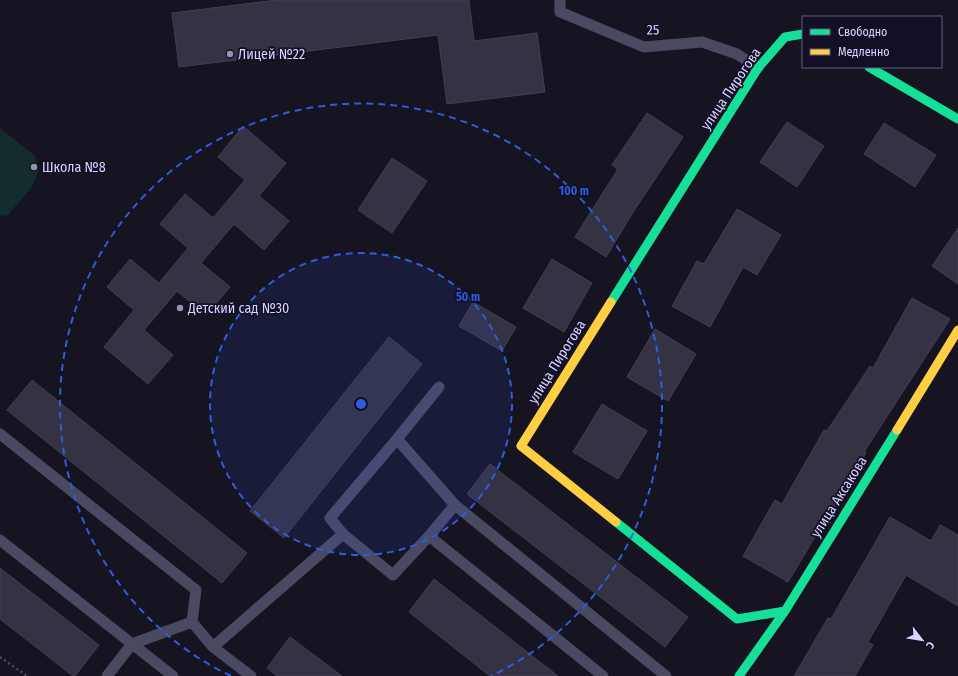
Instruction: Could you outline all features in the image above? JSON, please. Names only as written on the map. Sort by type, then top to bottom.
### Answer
[{"type":"street","name":"улица Пирогова","points":[[786,611],[737,619],[521,446],[758,68],[785,37],[802,34]]},
{"type":"street","points":[[871,68],[958,119]]},
{"type":"street","name":"улица Аксакова","points":[[739,676],[786,611],[958,330]]},
{"type":"lane","name":"25","points":[[560,0],[560,12],[644,47],[702,42],[737,54],[758,68]]},
{"type":"lane","points":[[439,387],[330,518],[343,534],[393,575],[455,505]]},
{"type":"lane","points":[[0,434],[196,590],[192,622],[213,647],[251,676]]},
{"type":"lane","points":[[397,439],[455,505],[666,676]]},
{"type":"lane","points":[[213,647],[343,534]]},
{"type":"lane","points":[[429,536],[603,676]]},
{"type":"lane","points":[[0,540],[173,676]]},
{"type":"lane","points":[[107,676],[132,644],[192,622]]},
{"type":"path","points":[[0,657],[27,676]]},
{"type":"green space","points":[[0,128],[35,156],[39,170],[32,187],[8,215],[0,216]]},
{"type":"building","name":"Лицей №22","points":[[276,0],[469,0],[474,41],[537,33],[545,92],[447,104],[438,35],[179,67],[172,13]]},
{"type":"building","points":[[647,113],[683,137],[635,209],[606,257],[575,237],[618,169],[612,165]]},
{"type":"building","points":[[787,122],[824,146],[797,187],[760,162]]},
{"type":"building","points":[[884,123],[936,155],[915,187],[864,154]]},
{"type":"building","points":[[243,126],[286,163],[259,196],[289,221],[264,250],[234,224],[201,263],[230,287],[206,315],[177,291],[144,330],[173,355],[148,384],[104,347],[134,310],[107,287],[130,259],[159,283],[188,248],[160,224],[185,194],[213,218],[245,180],[218,157]]},
{"type":"building","points":[[392,158],[427,181],[392,233],[358,210]]},
{"type":"building","points":[[737,209],[781,235],[757,275],[743,267],[710,327],[672,306],[697,261],[704,264]]},
{"type":"building","points":[[958,228],[958,284],[932,266]]},
{"type":"building","points":[[552,259],[592,283],[564,332],[523,308]]},
{"type":"building","points":[[912,298],[950,319],[864,452],[866,453],[848,485],[832,511],[831,510],[788,582],[743,556],[775,500],[782,504],[824,430],[827,431],[870,366],[873,368]]},
{"type":"building","points":[[473,302],[516,327],[502,351],[459,326]]},
{"type":"building","points":[[655,329],[696,354],[668,401],[627,377]]},
{"type":"building","points":[[389,337],[422,364],[284,538],[250,511]]},
{"type":"building","points":[[32,380],[247,553],[222,583],[7,410]]},
{"type":"building","points":[[602,404],[647,431],[618,479],[573,452]]},
{"type":"building","points":[[490,464],[688,617],[665,647],[467,494]]},
{"type":"building","points":[[890,517],[931,541],[940,525],[958,535],[958,606],[906,575],[868,642],[873,645],[855,676],[794,676],[828,618],[831,619]]},
{"type":"building","points":[[0,568],[99,645],[75,676],[73,676],[0,619]]},
{"type":"building","points":[[434,579],[558,676],[490,676],[409,612]]},
{"type":"building","points":[[290,637],[342,676],[277,676],[267,668]]},
{"type":"traffic: fast","points":[[611,302],[758,68],[785,37],[802,34]]},
{"type":"traffic: fast","points":[[871,68],[958,119]]},
{"type":"traffic: fast","points":[[739,676],[785,611],[897,430]]},
{"type":"traffic: fast","points":[[616,522],[737,619],[785,611]]},
{"type":"traffic: slow","points":[[611,302],[521,446],[616,522]]},
{"type":"traffic: slow","points":[[897,430],[958,330]]},
{"type":"place","name":"Лицей №22","points":[[230,54]]},
{"type":"place","name":"Школа №8","points":[[34,167]]},
{"type":"place","name":"Детский сад №30","points":[[180,308]]}]
